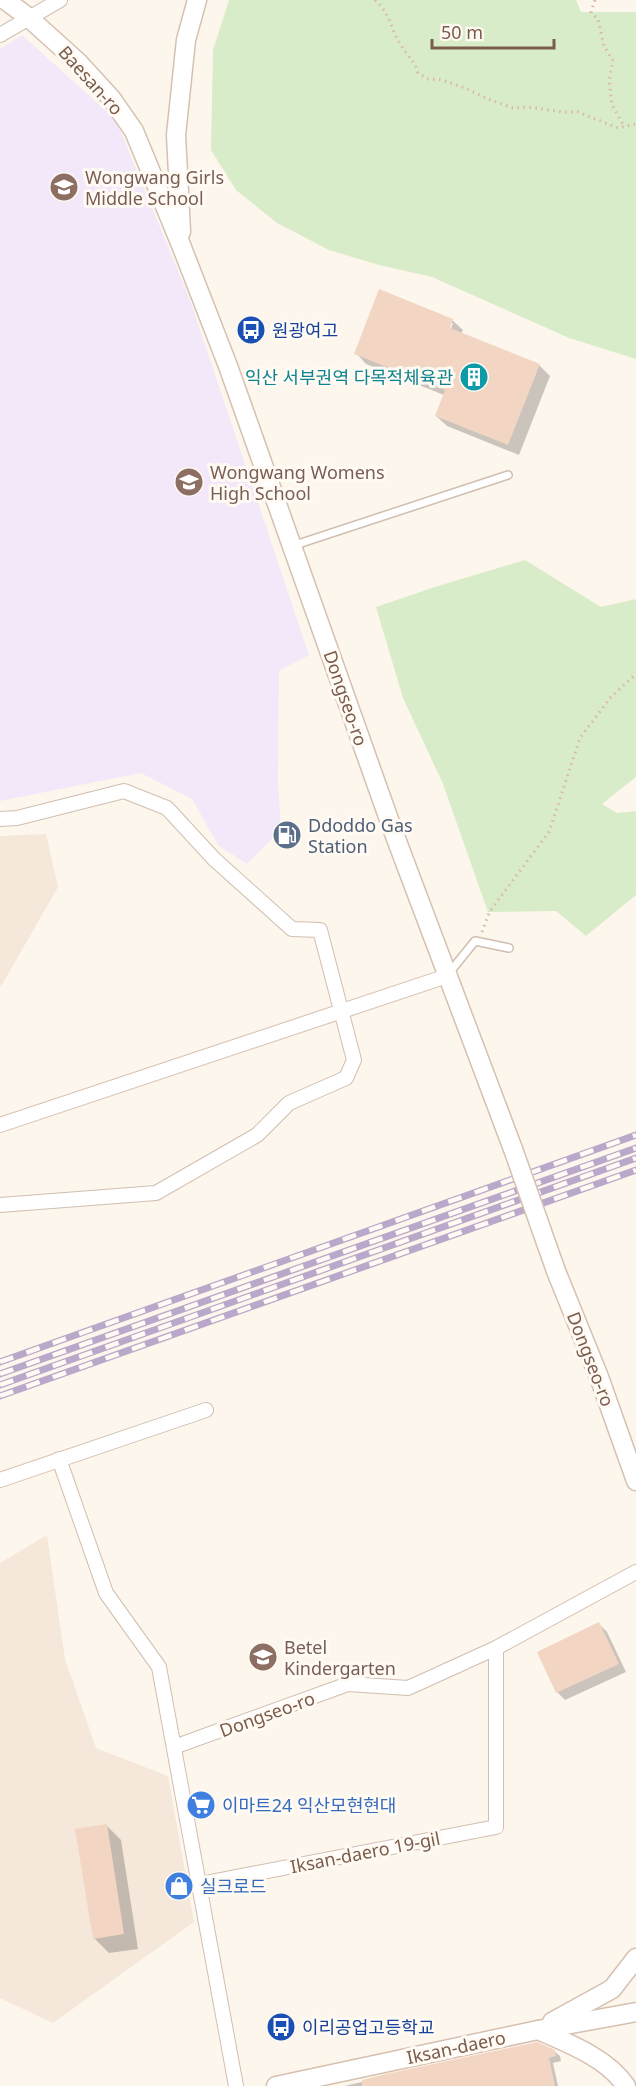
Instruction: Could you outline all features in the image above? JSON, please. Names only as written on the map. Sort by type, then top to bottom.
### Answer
[{"type":"street","name":"Baesan-ro","points":[[5,0],[80,63],[111,98],[134,131],[181,245]]},
{"type":"street","points":[[0,35],[60,0]]},
{"type":"street","points":[[181,245],[176,135],[186,40],[197,0]]},
{"type":"street","name":"Dongseo-ro","points":[[181,245],[228,366],[392,828],[636,1481]]},
{"type":"street","points":[[0,819],[17,818],[124,791],[167,808],[214,859],[292,929],[320,930],[354,1060],[346,1078],[289,1103],[257,1135],[156,1193],[0,1205]]},
{"type":"street","points":[[0,1125],[447,976]]},
{"type":"street","points":[[0,1480],[206,1410]]},
{"type":"street","points":[[59,1459],[106,1593],[159,1667],[236,2086]]},
{"type":"street","name":"Dongseo-ro","points":[[174,1747],[348,1684],[408,1688],[496,1648],[636,1572]]},
{"type":"street","name":"Iksan-daero 19-gil","points":[[200,1884],[496,1827],[496,1648]]},
{"type":"street","points":[[537,2030],[612,1989],[636,1958]]},
{"type":"street","name":"Iksan-daero","points":[[276,2086],[537,2030],[636,2012]]},
{"type":"street","points":[[537,2030],[583,2049],[621,2079],[626,2086]]},
{"type":"lane","points":[[292,546],[508,475]]},
{"type":"lane","points":[[447,976],[476,941],[508,948]]},
{"type":"path","points":[[375,0],[387,13],[400,45],[416,64],[418,73],[428,79],[442,80],[513,108],[528,106],[578,112],[618,128],[636,124]]},
{"type":"path","points":[[595,0],[591,12],[598,19],[604,46],[613,61],[609,80],[612,105],[624,126]]},
{"type":"path","points":[[479,942],[490,911],[549,832],[580,738],[605,704],[636,674]]},
{"type":"shaded area","points":[[22,35],[116,120],[190,300],[309,655],[279,671],[278,783],[281,830],[247,864],[218,845],[192,799],[141,773],[0,801],[0,49]]},
{"type":"shaded area","points":[[46,834],[58,887],[0,988],[0,836]]},
{"type":"shaded area","points":[[47,1535],[65,1659],[96,1748],[168,1776],[194,1922],[53,2023],[0,1998],[0,1563]]},
{"type":"green space","points":[[229,0],[576,0],[581,12],[636,12],[636,359],[569,338],[432,277],[379,265],[329,250],[277,223],[236,190],[211,150],[213,50]]},
{"type":"green space","points":[[525,560],[601,607],[636,599],[636,777],[602,804],[617,813],[636,811],[636,895],[586,936],[556,911],[488,912],[443,784],[403,698],[376,607]]},
{"type":"building","name":"익산 서부권역 다목적체육관","points":[[379,289],[453,319],[450,328],[540,364],[508,445],[435,416],[445,390],[354,354]]},
{"type":"building","points":[[599,1622],[619,1664],[556,1693],[537,1652]]},
{"type":"building","points":[[107,1824],[124,1934],[93,1939],[75,1829]]},
{"type":"building","points":[[537,2042],[555,2050],[556,2056],[549,2058],[555,2086],[362,2086],[362,2080]]},
{"type":"railway","points":[[0,1362],[636,1135]]},
{"type":"railway","points":[[0,1374],[636,1148]]},
{"type":"railway","points":[[0,1385],[636,1158]]},
{"type":"railway","points":[[0,1396],[636,1170]]},
{"type":"place","name":"Wongwang Girls Middle School","points":[[64,187]]},
{"type":"place","name":"원광여고","points":[[251,330]]},
{"type":"place","name":"익산 서부권역 다목적체육관","points":[[474,377]]},
{"type":"place","name":"Wongwang Womens High School","points":[[189,482]]},
{"type":"place","name":"Ddoddo Gas Station","points":[[287,835]]},
{"type":"place","name":"Betel Kindergarten","points":[[263,1657]]},
{"type":"place","name":"이마트24 익산모현현대","points":[[201,1805]]},
{"type":"place","name":"실크로드","points":[[179,1886]]},
{"type":"place","name":"이리공업고등학교","points":[[281,2027]]}]
